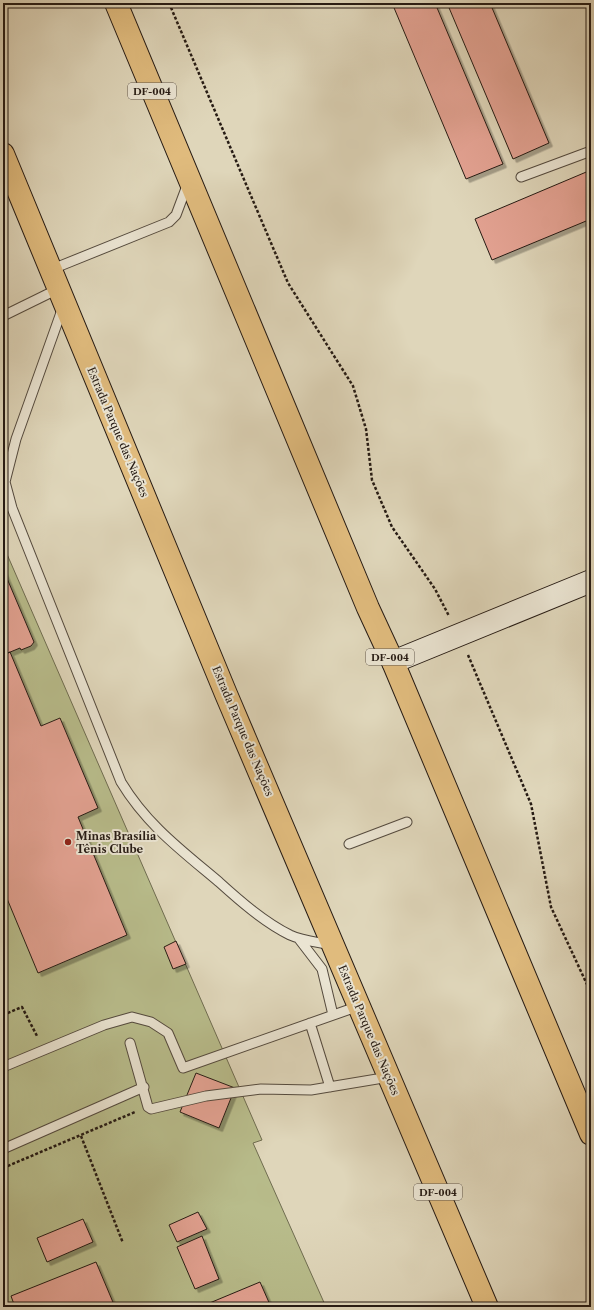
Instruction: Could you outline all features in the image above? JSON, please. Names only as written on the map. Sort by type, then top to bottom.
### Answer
[{"type":"highway","name":"DF-004","points":[[116,3],[368,608],[393,662],[591,1134]]},
{"type":"highway","name":"Estrada Parque das Nações","points":[[3,154],[333,945],[487,1307]]},
{"type":"street","points":[[393,662],[591,581]]},
{"type":"lane","points":[[522,177],[591,151]]},
{"type":"lane","points":[[3,316],[58,288],[154,229],[169,222],[176,215],[189,179]]},
{"type":"lane","points":[[58,288],[4,480],[12,508],[121,782],[134,804],[152,824],[242,902],[279,928],[299,938],[333,945]]},
{"type":"lane","points":[[349,844],[407,822]]},
{"type":"lane","points":[[299,938],[322,969],[333,1015]]},
{"type":"lane","points":[[3,1067],[104,1025],[132,1017],[152,1022],[168,1033],[183,1068],[359,1006]]},
{"type":"lane","points":[[310,1023],[330,1087]]},
{"type":"lane","points":[[130,1043],[144,1087],[148,1107],[151,1109],[206,1096],[261,1089],[311,1090],[389,1077]]},
{"type":"lane","points":[[3,1149],[144,1087]]},
{"type":"path","points":[[168,3],[288,283],[353,386],[366,429],[372,480],[392,527],[435,589],[459,634],[532,804],[551,907],[591,993]]},
{"type":"path","points":[[3,1015],[22,1007],[44,1050]]},
{"type":"path","points":[[3,1168],[148,1107]]},
{"type":"path","points":[[81,1136],[123,1243]]},
{"type":"green space","name":"Minas Brasília Tênis Clube","points":[[3,545],[262,1140],[253,1143],[326,1307],[3,1307]]},
{"type":"building","points":[[392,3],[435,3],[503,164],[466,179]]},
{"type":"building","points":[[447,3],[490,3],[549,143],[513,159]]},
{"type":"building","points":[[591,170],[591,219],[492,260],[475,219]]},
{"type":"building","points":[[3,569],[34,642],[31,646],[21,650],[20,648],[3,655]]},
{"type":"building","points":[[10,652],[41,726],[60,718],[98,808],[78,817],[127,935],[38,973],[3,889],[3,655]]},
{"type":"building","points":[[176,941],[186,964],[173,969],[164,947]]},
{"type":"building","points":[[196,1073],[235,1088],[219,1128],[180,1112]]},
{"type":"building","points":[[198,1212],[207,1229],[177,1242],[169,1225]]},
{"type":"building","points":[[83,1219],[93,1242],[47,1262],[37,1238]]},
{"type":"building","points":[[202,1236],[219,1279],[195,1289],[177,1247]]},
{"type":"building","points":[[96,1262],[115,1307],[15,1307],[11,1296]]},
{"type":"building","points":[[260,1282],[271,1307],[200,1307]]},
{"type":"place","name":"Minas Brasília Tênis Clube","points":[[68,842]]}]
